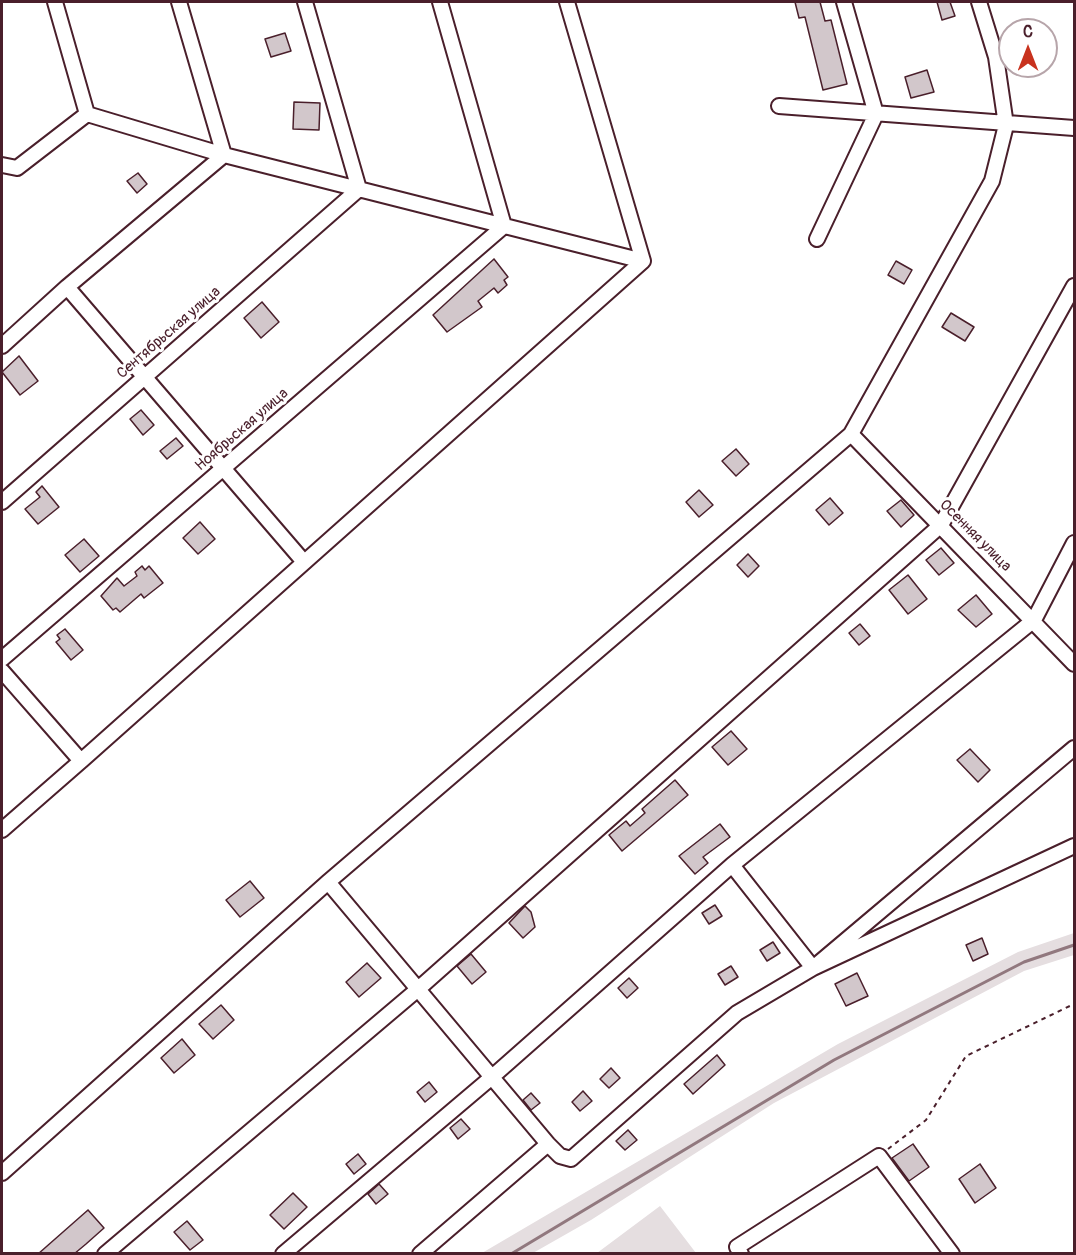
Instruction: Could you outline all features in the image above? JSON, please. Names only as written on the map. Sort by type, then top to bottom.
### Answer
[{"type":"street","points":[[55,2],[87,114]]},
{"type":"street","points":[[179,2],[224,155]]},
{"type":"street","points":[[305,2],[359,189]]},
{"type":"street","points":[[440,2],[504,226]]},
{"type":"street","points":[[567,2],[643,261]]},
{"type":"street","points":[[817,239],[876,114],[844,2]]},
{"type":"street","points":[[2,1173],[328,882],[850,434],[992,181],[1006,124],[996,57],[979,2]]},
{"type":"street","points":[[779,106],[1074,128]]},
{"type":"street","points":[[87,114],[224,155],[643,261]]},
{"type":"street","points":[[2,165],[16,168],[87,114]]},
{"type":"street","points":[[2,346],[67,287],[224,155]]},
{"type":"street","name":"Сентябрьская улица","points":[[2,502],[359,189]]},
{"type":"street","name":"Ноябрьская улица","points":[[2,659],[504,226]]},
{"type":"street","points":[[2,830],[643,261]]},
{"type":"street","points":[[105,1254],[417,990],[941,525],[1074,286]]},
{"type":"street","points":[[67,287],[304,562]]},
{"type":"street","name":"Осенняя улица","points":[[850,434],[1034,620],[1074,664]]},
{"type":"street","points":[[283,1254],[492,1077],[732,866],[1034,620],[1074,543]]},
{"type":"street","points":[[2,671],[81,761]]},
{"type":"street","points":[[813,968],[1074,748]]},
{"type":"street","points":[[328,882],[548,1144],[560,1156],[571,1159],[737,1013],[813,968],[1074,846]]},
{"type":"street","points":[[732,866],[813,968]]},
{"type":"street","points":[[420,1254],[548,1144]]},
{"type":"street","points":[[741,1254],[736,1247],[879,1156],[952,1254]]},
{"type":"path","points":[[879,1156],[926,1120],[966,1056],[1074,1004]]},
{"type":"shaded area","points":[[1074,933],[1074,955],[1024,971],[774,1103],[591,1220],[533,1253],[482,1253],[838,1044],[1018,952]]},
{"type":"shaded area","points":[[660,1206],[696,1253],[597,1253]]},
{"type":"building","points":[[795,2],[820,2],[825,21],[831,20],[847,84],[823,90],[805,17],[799,18]]},
{"type":"building","points":[[937,2],[950,2],[955,16],[942,20]]},
{"type":"building","points":[[285,33],[291,51],[271,57],[265,39]]},
{"type":"building","points":[[927,70],[934,92],[911,98],[905,77]]},
{"type":"building","points":[[294,102],[320,103],[319,130],[293,129]]},
{"type":"building","points":[[138,173],[147,184],[137,193],[127,181]]},
{"type":"building","points":[[494,259],[508,277],[504,280],[507,285],[498,293],[494,288],[478,301],[482,307],[447,332],[433,315]]},
{"type":"building","points":[[896,261],[912,270],[904,284],[888,275]]},
{"type":"building","points":[[262,302],[279,322],[261,338],[244,318]]},
{"type":"building","points":[[951,313],[974,327],[965,341],[942,327]]},
{"type":"building","points":[[19,356],[38,381],[20,395],[2,372]]},
{"type":"building","points":[[141,410],[154,425],[143,435],[130,419]]},
{"type":"building","points":[[176,438],[183,446],[167,459],[160,451]]},
{"type":"building","points":[[736,449],[749,464],[736,476],[722,461]]},
{"type":"building","points":[[42,486],[59,507],[38,524],[25,509],[40,497],[36,492]]},
{"type":"building","points":[[699,490],[713,505],[699,517],[686,502]]},
{"type":"building","points":[[830,498],[843,513],[829,525],[816,510]]},
{"type":"building","points":[[901,500],[914,515],[901,527],[887,511]]},
{"type":"building","points":[[200,522],[215,539],[198,554],[183,538]]},
{"type":"building","points":[[84,539],[99,556],[80,572],[65,555]]},
{"type":"building","points":[[941,548],[954,563],[939,575],[926,560]]},
{"type":"building","points":[[748,554],[759,566],[748,577],[737,565]]},
{"type":"building","points":[[142,566],[145,570],[149,566],[163,583],[144,598],[141,594],[120,612],[116,608],[113,610],[101,596],[117,578],[124,586],[137,576],[135,572]]},
{"type":"building","points":[[908,575],[927,599],[908,614],[889,590]]},
{"type":"building","points":[[976,595],[992,614],[976,627],[958,610]]},
{"type":"building","points":[[860,624],[870,636],[859,645],[849,633]]},
{"type":"building","points":[[65,629],[83,650],[71,660],[56,642],[60,639],[57,635]]},
{"type":"building","points":[[731,731],[747,749],[728,765],[712,747]]},
{"type":"building","points":[[970,749],[990,770],[978,782],[957,760]]},
{"type":"building","points":[[675,780],[688,795],[622,851],[609,835],[626,821],[630,826],[645,813],[642,809]]},
{"type":"building","points":[[720,824],[730,837],[703,857],[708,863],[695,874],[679,856]]},
{"type":"building","points":[[250,881],[264,898],[240,917],[226,900]]},
{"type":"building","points":[[715,905],[722,916],[709,924],[702,913]]},
{"type":"building","points":[[525,906],[531,912],[535,927],[523,938],[509,923]]},
{"type":"building","points":[[982,938],[988,954],[973,961],[966,945]]},
{"type":"building","points":[[773,942],[780,953],[767,961],[760,950]]},
{"type":"building","points":[[471,954],[486,972],[472,984],[457,966]]},
{"type":"building","points":[[367,963],[381,978],[359,997],[346,982]]},
{"type":"building","points":[[731,966],[738,977],[725,985],[718,974]]},
{"type":"building","points":[[857,973],[868,996],[846,1006],[835,984]]},
{"type":"building","points":[[629,978],[638,988],[627,998],[618,988]]},
{"type":"building","points":[[221,1005],[234,1020],[213,1039],[199,1024]]},
{"type":"building","points":[[182,1039],[195,1055],[174,1073],[161,1058]]},
{"type":"building","points":[[717,1055],[725,1065],[693,1094],[684,1084]]},
{"type":"building","points":[[611,1068],[620,1078],[609,1088],[600,1079]]},
{"type":"building","points":[[429,1082],[437,1092],[425,1102],[417,1092]]},
{"type":"building","points":[[583,1091],[592,1101],[580,1111],[572,1102]]},
{"type":"building","points":[[531,1093],[540,1103],[531,1110],[523,1100]]},
{"type":"building","points":[[461,1119],[470,1129],[458,1139],[450,1128]]},
{"type":"building","points":[[628,1130],[637,1140],[625,1150],[616,1141]]},
{"type":"building","points":[[913,1144],[929,1167],[909,1181],[892,1158]]},
{"type":"building","points":[[358,1154],[366,1164],[354,1174],[346,1164]]},
{"type":"building","points":[[980,1164],[996,1188],[975,1203],[959,1179]]},
{"type":"building","points":[[379,1184],[388,1194],[376,1204],[368,1194]]},
{"type":"building","points":[[293,1193],[307,1207],[284,1229],[270,1215]]},
{"type":"building","points":[[88,1210],[104,1228],[86,1244],[74,1254],[38,1254]]},
{"type":"building","points":[[187,1221],[203,1240],[190,1250],[174,1232]]},
{"type":"waterway","points":[[511,1254],[834,1060],[1024,962],[1074,945]]}]
